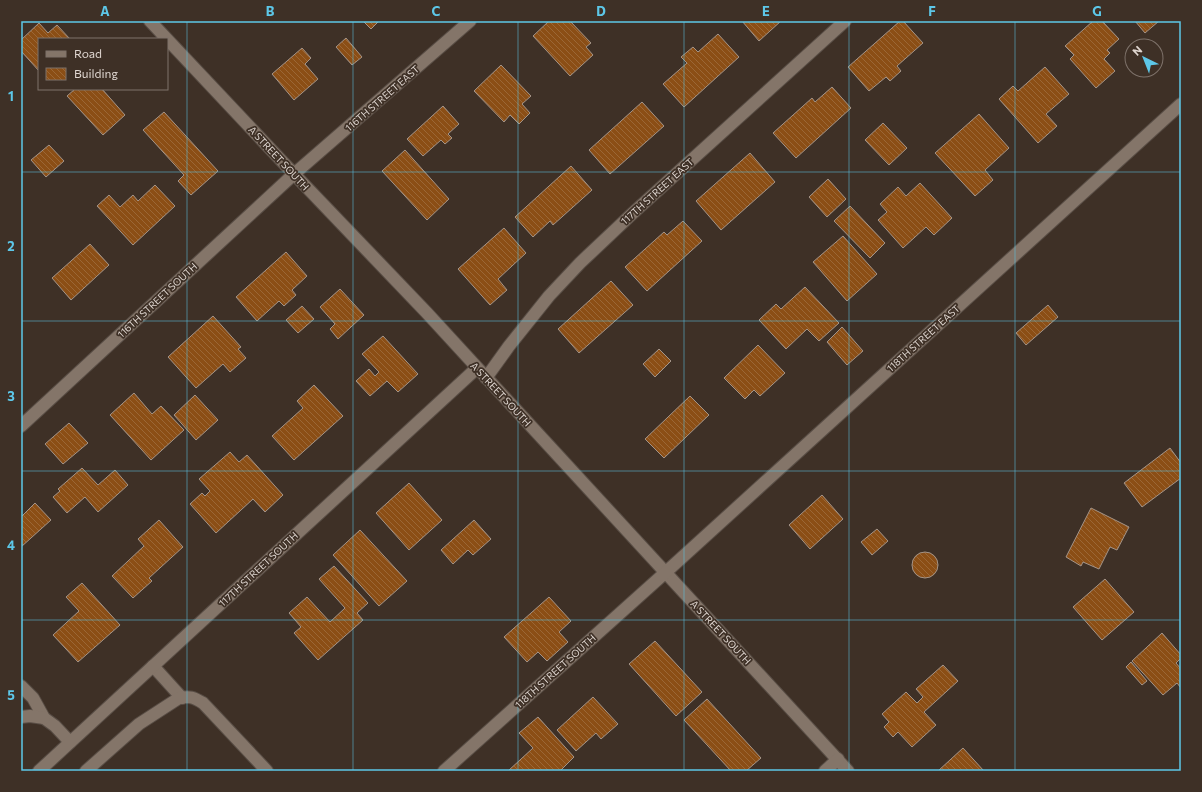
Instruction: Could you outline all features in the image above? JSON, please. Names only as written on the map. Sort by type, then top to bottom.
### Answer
[{"type":"street","name":"A STREET SOUTH","points":[[150,21],[166,38]]},
{"type":"street","name":"116TH STREET EAST","points":[[294,174],[470,21]]},
{"type":"street","name":"117TH STREET EAST","points":[[486,378],[509,346],[549,296],[580,263],[639,206],[845,21]]},
{"type":"street","name":"A STREET SOUTH","points":[[168,40],[427,313],[848,771]]},
{"type":"street","name":"118TH STREET EAST","points":[[666,572],[1181,104]]},
{"type":"street","name":"116TH STREET SOUTH","points":[[21,426],[294,174]]},
{"type":"street","name":"117TH STREET SOUTH","points":[[45,769],[70,742],[477,368]]},
{"type":"street","name":"118TH STREET SOUTH","points":[[444,771],[666,572]]},
{"type":"street","points":[[153,666],[182,698]]},
{"type":"street","points":[[21,686],[33,698],[44,718],[55,726],[70,742]]},
{"type":"street","points":[[90,769],[139,724],[178,698],[186,696],[195,698],[203,703],[267,771]]},
{"type":"street","points":[[21,717],[30,716],[44,718]]},
{"type":"street","points":[[825,771],[838,759]]},
{"type":"building","points":[[363,21],[379,21],[371,29]]},
{"type":"building","points":[[549,21],[570,21],[591,43],[586,47],[593,55],[570,76],[533,36]]},
{"type":"building","points":[[742,21],[781,21],[759,41]]},
{"type":"building","points":[[900,21],[903,21],[923,43],[897,66],[901,71],[890,81],[886,77],[869,91],[848,67]]},
{"type":"building","points":[[1093,21],[1102,21],[1119,39],[1107,50],[1110,53],[1104,59],[1115,71],[1096,88],[1070,59],[1074,55],[1065,46]]},
{"type":"building","points":[[1135,21],[1159,21],[1145,33]]},
{"type":"building","points":[[39,23],[48,33],[57,25],[69,38],[38,38],[38,70],[21,51],[21,40]]},
{"type":"building","points":[[718,34],[739,57],[684,107],[663,84],[687,63],[681,57],[693,47],[698,52]]},
{"type":"building","points":[[346,38],[362,57],[352,65],[336,47]]},
{"type":"building","points":[[302,48],[311,58],[305,64],[318,79],[294,100],[272,74]]},
{"type":"building","points":[[501,65],[531,96],[522,104],[530,113],[519,124],[510,115],[504,122],[474,91]]},
{"type":"building","points":[[1045,67],[1069,94],[1046,114],[1057,126],[1038,143],[999,99],[1013,86],[1018,91]]},
{"type":"building","points":[[832,87],[851,108],[796,158],[773,133],[812,98],[815,102]]},
{"type":"building","points":[[74,90],[103,90],[125,115],[103,135],[67,96]]},
{"type":"building","points":[[642,102],[664,126],[610,174],[589,150]]},
{"type":"building","points":[[443,106],[459,124],[448,134],[452,138],[445,144],[441,140],[423,156],[407,139]]},
{"type":"building","points":[[164,112],[218,171],[191,195],[178,181],[184,175],[143,130]]},
{"type":"building","points":[[979,114],[1009,148],[985,170],[993,180],[975,196],[935,153]]},
{"type":"building","points":[[883,123],[907,148],[889,165],[865,140]]},
{"type":"building","points":[[49,145],[64,161],[46,177],[31,160]]},
{"type":"building","points":[[405,150],[449,199],[427,220],[382,171]]},
{"type":"building","points":[[750,153],[775,182],[721,230],[696,201]]},
{"type":"building","points":[[571,166],[592,190],[553,225],[550,221],[533,237],[515,217]]},
{"type":"building","points":[[828,179],[846,199],[827,217],[809,197]]},
{"type":"building","points":[[920,183],[952,218],[934,235],[926,227],[903,248],[878,220],[887,212],[880,204],[898,187],[906,196]]},
{"type":"building","points":[[155,185],[175,206],[133,245],[97,206],[109,195],[120,207],[133,195],[138,201]]},
{"type":"building","points":[[850,206],[885,243],[870,258],[834,221]]},
{"type":"building","points":[[683,221],[702,241],[647,291],[625,267],[664,232],[667,235]]},
{"type":"building","points":[[504,228],[526,253],[498,279],[507,290],[490,305],[458,269]]},
{"type":"building","points":[[843,236],[877,274],[847,301],[813,262]]},
{"type":"building","points":[[90,244],[109,265],[71,300],[52,278]]},
{"type":"building","points":[[286,252],[307,276],[292,290],[296,295],[284,306],[279,301],[257,321],[236,297]]},
{"type":"building","points":[[611,281],[633,305],[579,353],[558,329]]},
{"type":"building","points":[[805,287],[839,323],[819,341],[807,329],[786,349],[759,320],[776,304],[781,309]]},
{"type":"building","points":[[340,289],[364,315],[338,339],[330,329],[335,324],[320,307]]},
{"type":"building","points":[[1048,305],[1058,317],[1026,345],[1016,333]]},
{"type":"building","points":[[302,306],[314,319],[298,333],[286,320]]},
{"type":"building","points":[[213,316],[241,347],[238,349],[246,358],[230,372],[223,364],[196,388],[168,357]]},
{"type":"building","points":[[842,327],[863,351],[847,365],[827,342]]},
{"type":"building","points":[[383,336],[418,374],[398,392],[387,381],[370,396],[356,381],[369,369],[375,376],[379,372],[362,354]]},
{"type":"building","points":[[758,345],[785,373],[760,396],[754,390],[745,399],[724,378]]},
{"type":"building","points":[[659,349],[671,361],[655,377],[643,364]]},
{"type":"building","points":[[314,385],[343,416],[294,460],[272,436],[303,408],[297,401]]},
{"type":"building","points":[[134,393],[152,414],[161,406],[184,430],[151,460],[110,415]]},
{"type":"building","points":[[195,395],[218,420],[196,440],[174,415]]},
{"type":"building","points":[[690,396],[709,415],[664,458],[645,439]]},
{"type":"building","points":[[69,423],[88,443],[63,464],[45,444]]},
{"type":"building","points":[[1170,448],[1181,463],[1181,478],[1142,507],[1124,483]]},
{"type":"building","points":[[230,452],[239,462],[247,455],[283,495],[265,512],[253,499],[216,533],[190,504],[202,493],[205,496],[210,491],[199,479]]},
{"type":"building","points":[[82,468],[98,485],[115,470],[128,485],[98,512],[85,497],[67,513],[53,497],[60,491],[58,489]]},
{"type":"building","points":[[409,483],[442,520],[409,550],[376,513]]},
{"type":"building","points":[[822,495],[843,519],[810,549],[789,525]]},
{"type":"building","points":[[35,503],[51,520],[21,547],[21,517]]},
{"type":"building","points":[[1091,508],[1129,527],[1117,550],[1110,547],[1099,569],[1083,562],[1081,566],[1066,557]]},
{"type":"building","points":[[159,520],[183,547],[149,578],[152,581],[133,598],[112,576],[144,546],[138,539]]},
{"type":"building","points":[[474,520],[491,539],[473,555],[468,550],[453,564],[441,550]]},
{"type":"building","points":[[877,529],[888,541],[872,555],[861,542]]},
{"type":"building","points":[[360,530],[407,581],[379,606],[333,555]]},
{"type":"building","points":[[925,552],[934,556],[938,565],[934,574],[925,578],[916,574],[912,565],[916,556]]},
{"type":"building","points":[[334,566],[368,603],[357,613],[363,620],[318,660],[294,633],[301,627],[289,613],[307,597],[330,622],[345,608],[319,579]]},
{"type":"building","points":[[1105,579],[1134,612],[1102,640],[1073,607]]},
{"type":"building","points":[[82,583],[120,625],[78,662],[53,635],[79,611],[66,597]]},
{"type":"building","points":[[549,597],[571,621],[559,632],[568,642],[547,661],[538,652],[527,662],[504,637]]},
{"type":"building","points":[[1162,633],[1181,655],[1181,658],[1176,663],[1181,669],[1181,688],[1177,683],[1163,695],[1132,661]]},
{"type":"building","points":[[655,641],[702,692],[676,716],[629,664]]},
{"type":"building","points":[[1131,662],[1147,681],[1142,685],[1126,667]]},
{"type":"building","points":[[943,665],[958,681],[924,712],[936,725],[912,747],[898,732],[893,737],[884,727],[889,722],[882,714],[906,692],[917,703],[923,697],[916,689]]},
{"type":"building","points":[[593,697],[618,724],[601,739],[596,733],[576,751],[557,730]]},
{"type":"building","points":[[707,699],[761,758],[746,771],[731,771],[684,720]]},
{"type":"building","points":[[538,717],[574,757],[560,771],[508,771],[533,748],[519,733]]},
{"type":"building","points":[[963,748],[984,771],[938,771]]}]
